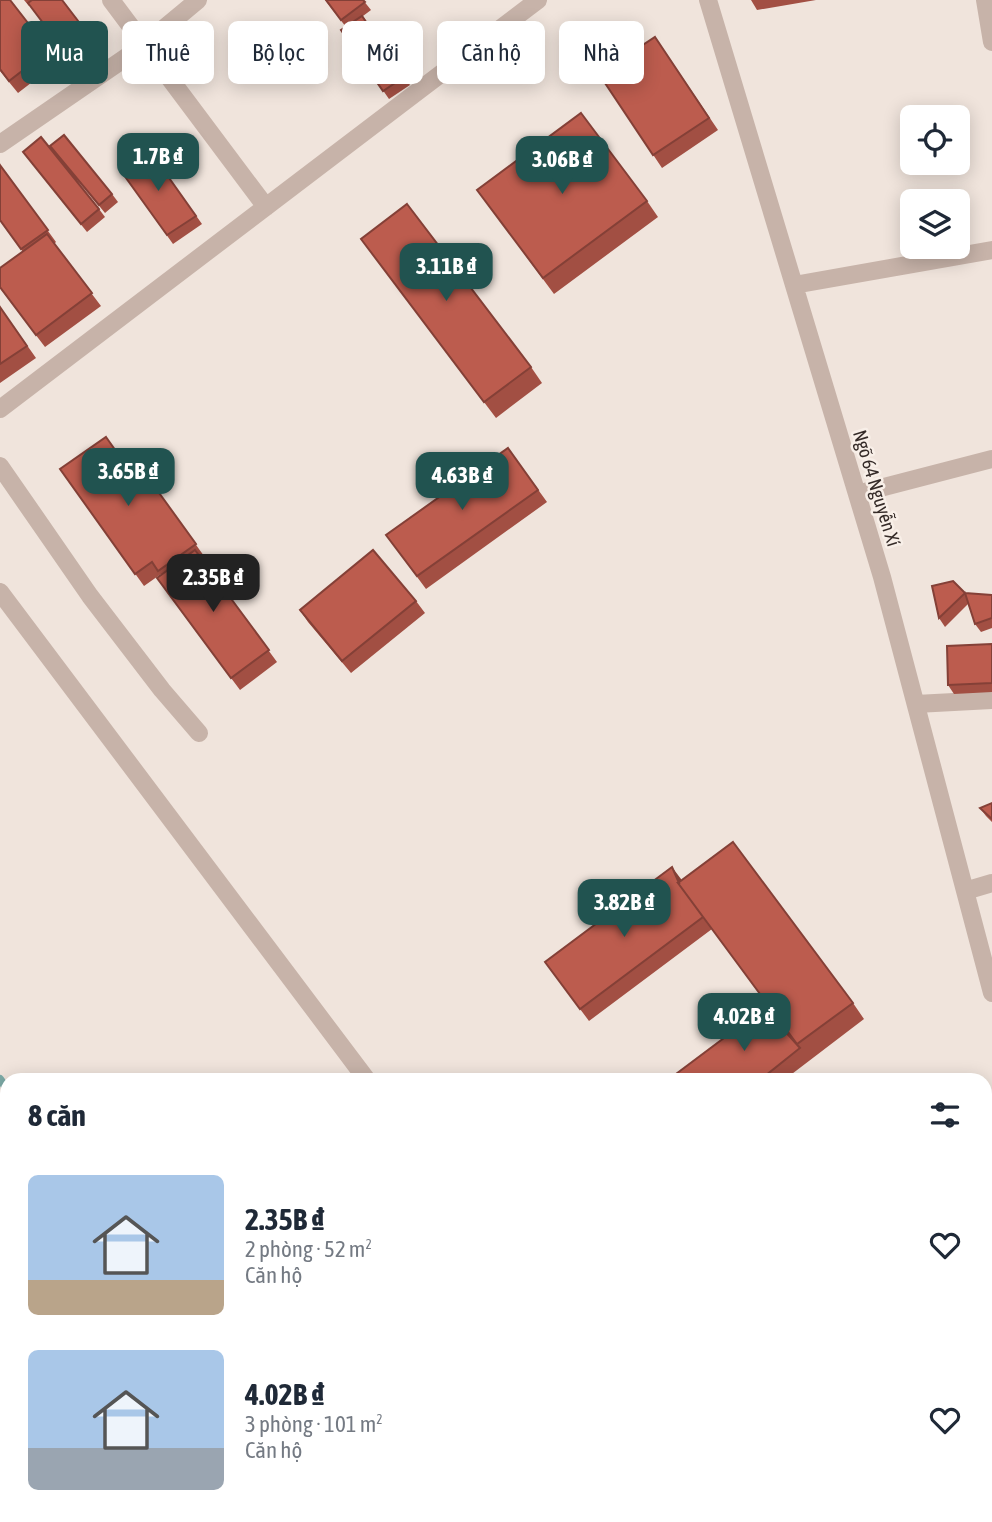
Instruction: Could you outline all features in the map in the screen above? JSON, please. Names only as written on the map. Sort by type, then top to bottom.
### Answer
[{"type":"street","points":[[111,0],[126,21]]},
{"type":"street","points":[[173,21],[198,0]]},
{"type":"street","points":[[0,409],[538,0]]},
{"type":"street","name":"Ngõ 64 Nguyễn Xí","points":[[708,0],[882,577],[992,993]]},
{"type":"street","points":[[985,0],[992,42]]},
{"type":"street","points":[[0,144],[122,60]]},
{"type":"street","points":[[173,84],[266,207]]},
{"type":"street","points":[[794,285],[992,250]]},
{"type":"street","points":[[857,494],[992,459]]},
{"type":"street","points":[[0,466],[90,596],[162,690],[199,733]]},
{"type":"street","points":[[0,592],[362,1073]]},
{"type":"street","points":[[916,704],[992,699]]},
{"type":"street","points":[[965,891],[992,883]]},
{"type":"building","points":[[0,0],[10,0],[26,21],[21,21],[21,72],[9,81],[0,69]]},
{"type":"building","points":[[32,0],[62,0],[78,21],[42,21],[28,3]]},
{"type":"building","points":[[326,0],[363,0],[365,2],[341,20]]},
{"type":"building","points":[[655,37],[709,118],[653,155],[606,84],[644,84],[644,44]]},
{"type":"building","points":[[378,84],[394,84],[383,91]]},
{"type":"building","points":[[581,113],[647,201],[543,278],[477,190]]},
{"type":"building","points":[[64,135],[112,194],[99,205],[50,146]]},
{"type":"building","points":[[41,137],[99,209],[81,224],[23,152]]},
{"type":"building","points":[[150,151],[196,216],[167,235],[121,171]]},
{"type":"building","points":[[0,165],[48,230],[21,249],[0,220]]},
{"type":"building","points":[[407,204],[531,367],[484,402],[361,239]]},
{"type":"building","points":[[47,234],[92,293],[36,335],[0,287],[0,268]]},
{"type":"building","points":[[0,307],[27,346],[0,364]]},
{"type":"building","points":[[106,437],[135,478],[144,472],[196,544],[158,571],[152,562],[135,574],[60,469]]},
{"type":"building","points":[[508,448],[538,490],[417,576],[386,535]]},
{"type":"building","points":[[195,550],[269,650],[231,678],[157,578]]},
{"type":"building","points":[[373,550],[416,601],[342,661],[300,610]]},
{"type":"building","points":[[953,581],[965,593],[939,618],[932,586]]},
{"type":"building","points":[[965,593],[992,595],[992,618],[975,624]]},
{"type":"building","points":[[992,644],[992,683],[948,685],[947,646]]},
{"type":"building","points":[[992,803],[992,819],[980,808]]},
{"type":"building","points":[[733,842],[853,1003],[797,1044],[678,883]]},
{"type":"building","points":[[672,867],[678,883],[703,917],[580,1009],[545,962]]},
{"type":"building","points":[[764,1008],[800,1048],[769,1073],[677,1073]]}]
